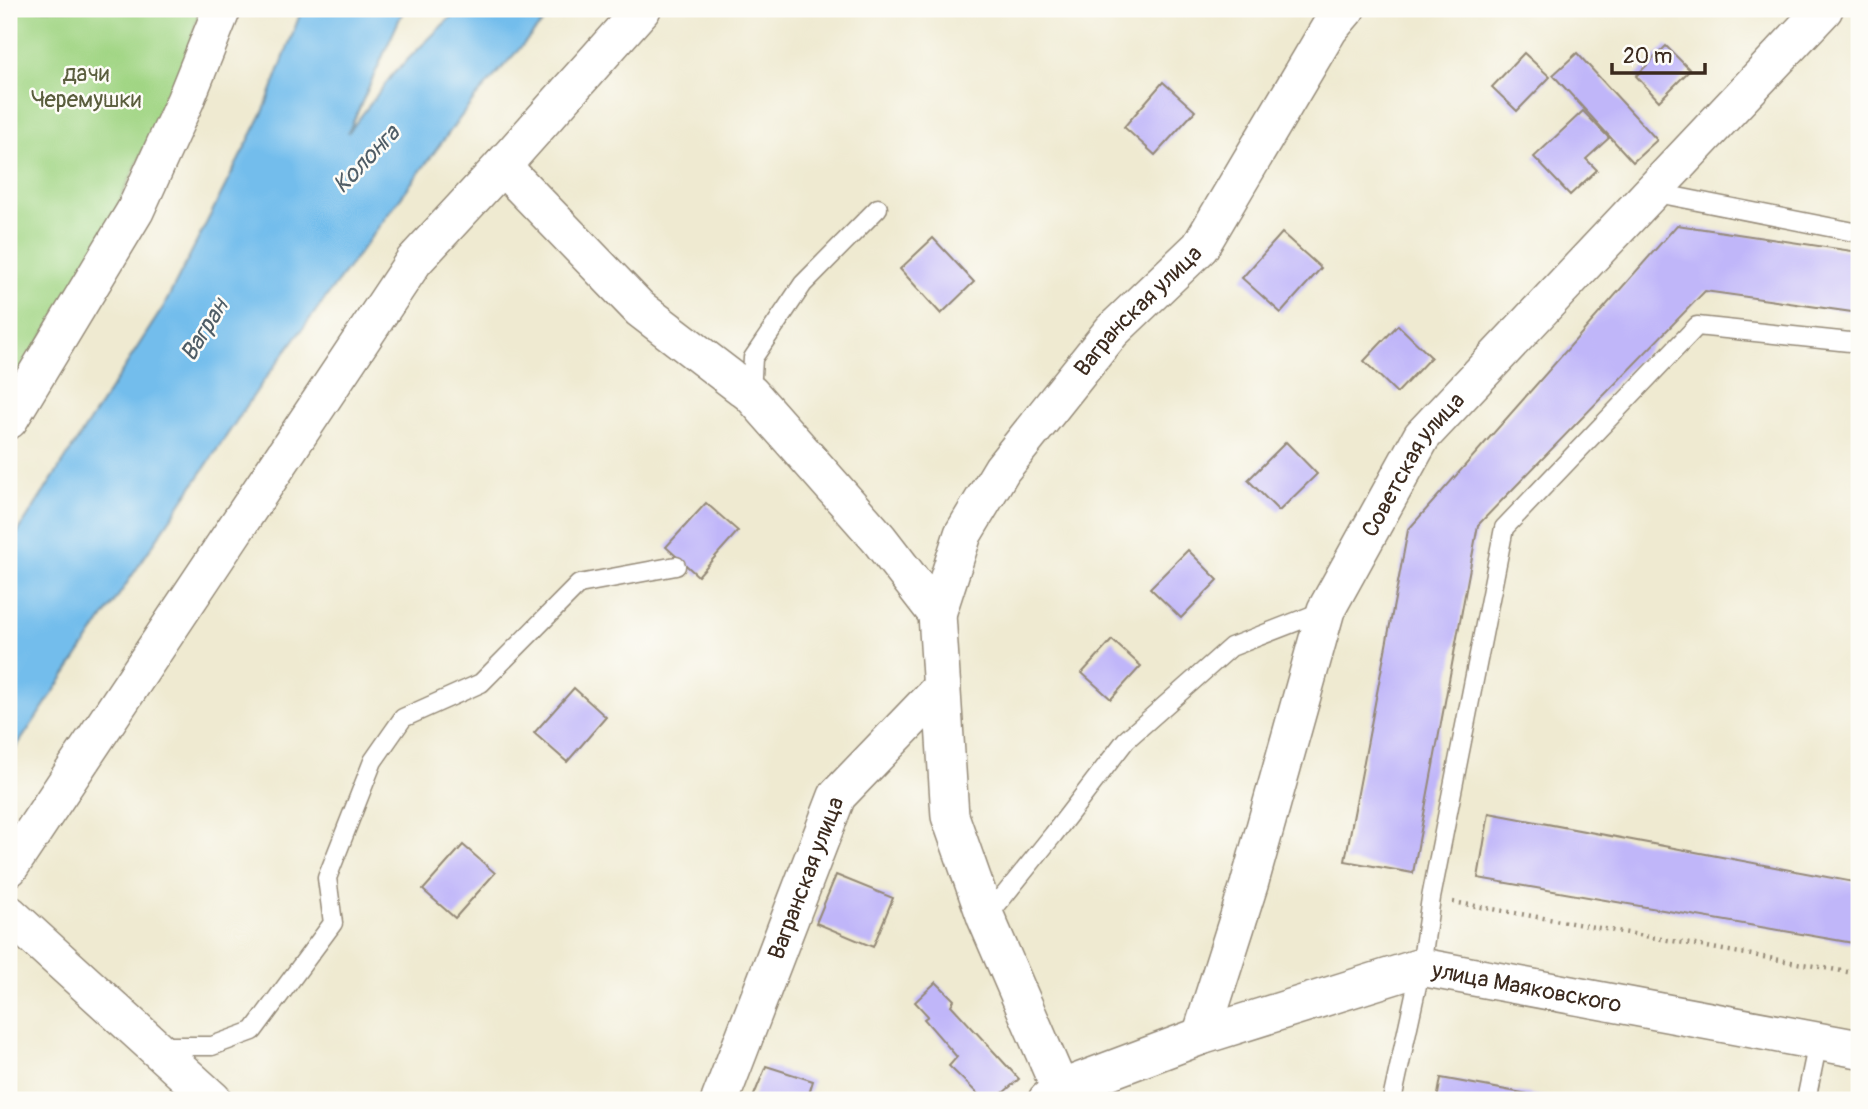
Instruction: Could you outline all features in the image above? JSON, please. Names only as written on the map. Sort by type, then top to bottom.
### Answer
[{"type":"street","points":[[9,420],[135,211],[185,101],[222,9]]},
{"type":"street","points":[[9,868],[414,261],[642,9]]},
{"type":"street","name":"Вагранская улица","points":[[937,614],[963,534],[1002,469],[1112,331],[1200,247],[1329,29],[1346,9]]},
{"type":"street","name":"Советская улица","points":[[1201,1037],[1250,886],[1326,610],[1422,436],[1824,9]]},
{"type":"street","points":[[502,166],[640,309],[751,394],[879,540],[937,614],[950,816],[1054,1094]]},
{"type":"street","name":"Вагранская улица","points":[[720,1100],[836,796],[942,687]]},
{"type":"street","points":[[9,914],[213,1100]]},
{"type":"street","name":"улица Маяковского","points":[[1054,1094],[1201,1037],[1421,967],[1859,1049]]},
{"type":"lane","points":[[1652,192],[1859,233]]},
{"type":"lane","points":[[751,394],[753,358],[803,284],[878,208]]},
{"type":"lane","points":[[1392,1100],[1421,967],[1431,898],[1504,528],[1697,326],[1859,343]]},
{"type":"lane","points":[[154,1046],[212,1046],[253,1031],[333,923],[327,878],[373,761],[403,718],[481,682],[579,584],[676,566]]},
{"type":"lane","points":[[986,918],[1054,835],[1126,740],[1231,647],[1326,610]]},
{"type":"lane","points":[[1805,1100],[1818,1042]]},
{"type":"path","points":[[1431,898],[1859,974]]},
{"type":"green space","name":"дачи Черемушки","points":[[9,9],[200,9],[187,57],[90,265],[9,388]]},
{"type":"water","points":[[302,9],[404,9],[348,133],[393,74],[459,9],[555,9],[475,98],[262,383],[9,758],[9,546],[164,306],[264,110]]},
{"type":"building","points":[[1666,46],[1690,70],[1659,101],[1636,76]]},
{"type":"building","points":[[1524,53],[1550,77],[1517,111],[1492,87]]},
{"type":"building","points":[[1577,53],[1657,140],[1633,162],[1553,75]]},
{"type":"building","points":[[1163,82],[1195,111],[1155,155],[1124,127]]},
{"type":"building","points":[[1583,111],[1609,138],[1586,159],[1597,170],[1570,195],[1534,157]]},
{"type":"building","points":[[1677,225],[1859,252],[1859,313],[1705,291],[1478,525],[1413,873],[1345,861],[1408,530]]},
{"type":"building","points":[[1282,233],[1321,268],[1281,313],[1242,278]]},
{"type":"building","points":[[933,238],[974,282],[941,314],[900,269]]},
{"type":"building","points":[[1398,325],[1431,357],[1397,393],[1364,361]]},
{"type":"building","points":[[1286,442],[1317,474],[1279,511],[1248,480]]},
{"type":"building","points":[[706,503],[738,531],[698,576],[666,547]]},
{"type":"building","points":[[1188,550],[1218,580],[1181,618],[1150,588]]},
{"type":"building","points":[[1112,640],[1141,666],[1111,699],[1082,673]]},
{"type":"building","points":[[574,688],[606,717],[567,762],[534,733]]},
{"type":"building","points":[[1489,813],[1859,883],[1859,944],[1478,878]]},
{"type":"building","points":[[463,845],[495,873],[455,918],[423,890]]},
{"type":"building","points":[[836,875],[893,898],[873,947],[816,923]]},
{"type":"building","points":[[936,982],[954,1000],[951,1005],[1019,1079],[995,1100],[984,1100],[949,1066],[957,1057],[924,1019],[928,1016],[915,1002]]},
{"type":"building","points":[[766,1066],[813,1081],[807,1100],[752,1100]]},
{"type":"building","points":[[1441,1078],[1555,1099],[1437,1100]]},
{"type":"water label","name":"Колонга","points":[[366,159]]},
{"type":"water label","name":"Вагран","points":[[204,330]]}]
